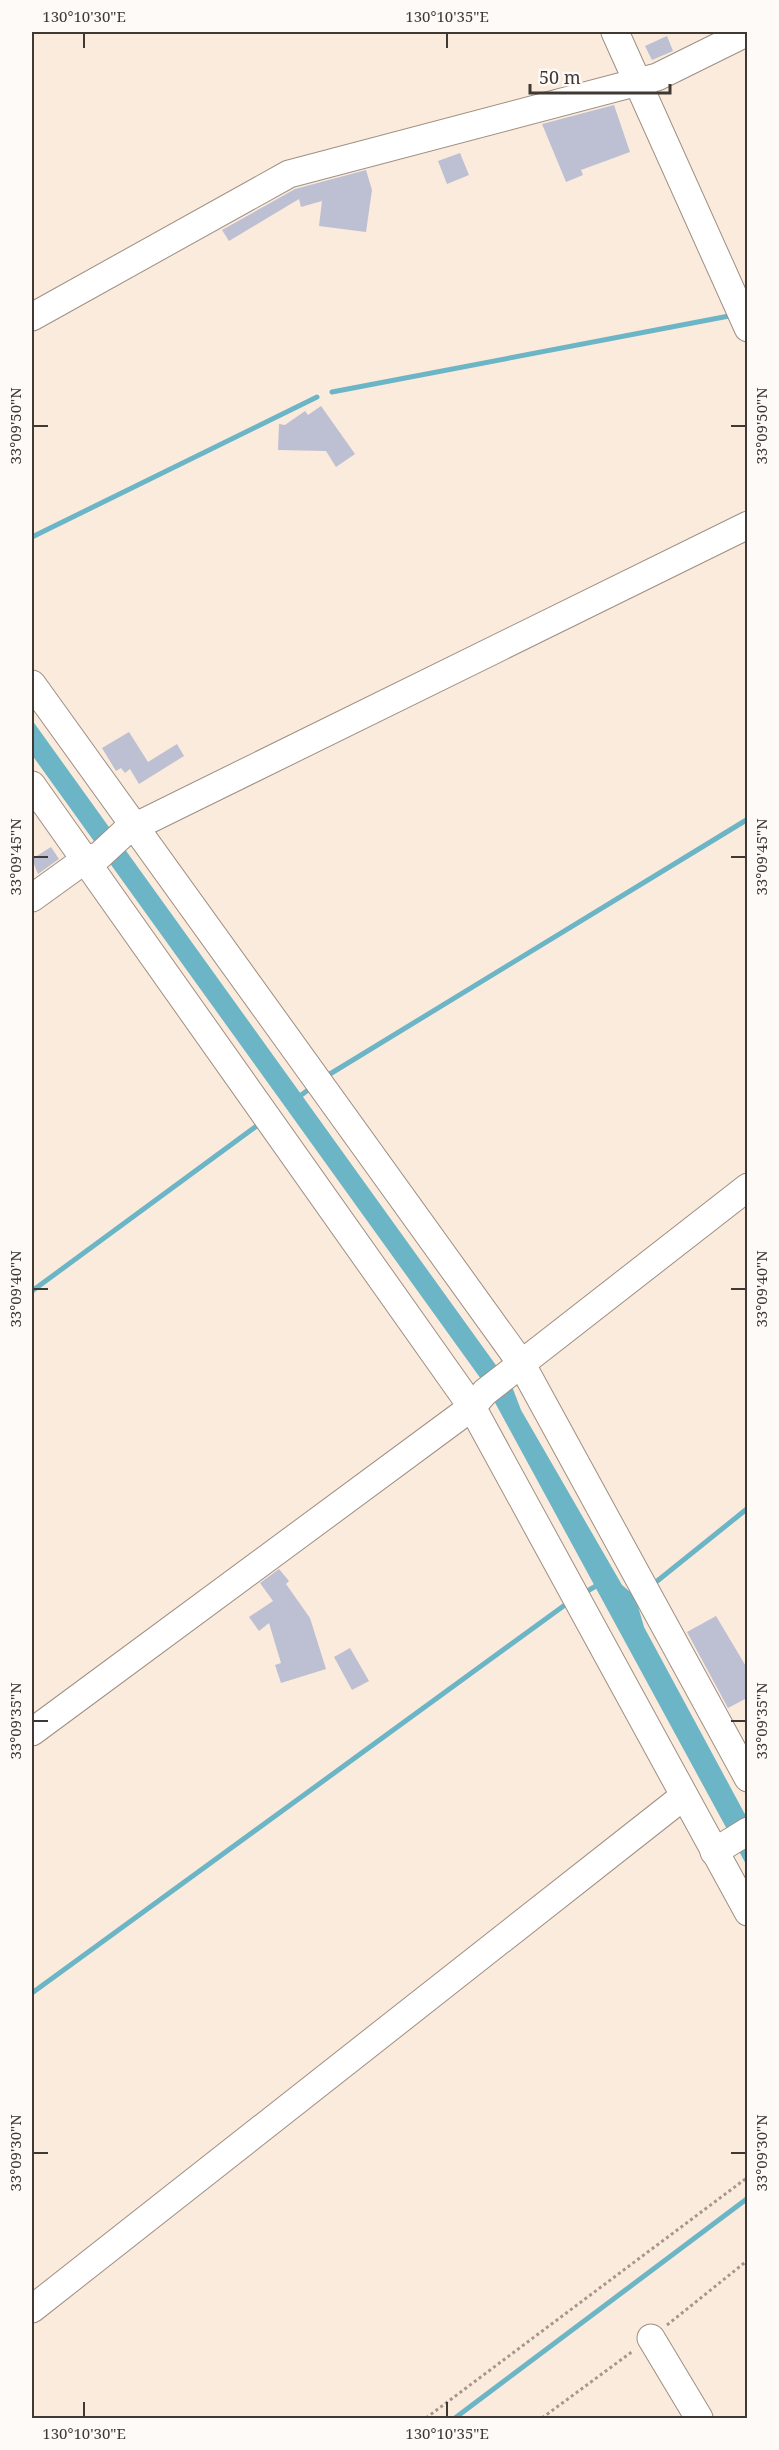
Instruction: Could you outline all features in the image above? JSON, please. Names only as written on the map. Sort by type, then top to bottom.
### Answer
[{"type":"street","points":[[615,32],[747,328]]},
{"type":"street","points":[[32,317],[289,174],[657,77],[747,32]]},
{"type":"street","points":[[32,898],[130,829],[747,525]]},
{"type":"street","points":[[32,684],[130,829],[517,1366],[747,1778]]},
{"type":"street","points":[[32,784],[92,857],[478,1399],[684,1796],[719,1849],[747,1912]]},
{"type":"street","points":[[32,1732],[478,1399],[747,1187]]},
{"type":"street","points":[[32,2309],[684,1796]]},
{"type":"street","points":[[719,1849],[747,1831]]},
{"type":"street","points":[[651,2338],[699,2418]]},
{"type":"path","points":[[426,2418],[747,2177]]},
{"type":"water","points":[[32,720],[513,1389],[521,1410],[622,1585],[635,1596],[644,1627],[747,1818],[747,1866],[486,1386],[32,755]]},
{"type":"building","points":[[667,36],[673,51],[652,60],[645,46]]},
{"type":"building","points":[[614,105],[630,152],[581,170],[583,175],[566,182],[542,124]]},
{"type":"building","points":[[460,153],[469,175],[447,184],[438,161]]},
{"type":"building","points":[[366,170],[372,190],[366,232],[319,226],[322,201],[301,207],[299,199],[229,241],[222,230],[295,189]]},
{"type":"building","points":[[321,406],[355,454],[336,467],[326,451],[278,450],[279,424],[285,425],[305,411],[308,415]]},
{"type":"building","points":[[129,732],[148,762],[177,744],[184,756],[139,784],[130,769],[125,773],[121,768],[116,771],[102,748]]},
{"type":"building","points":[[51,847],[59,859],[38,874],[32,859]]},
{"type":"building","points":[[279,1569],[289,1581],[286,1584],[310,1618],[326,1669],[281,1683],[275,1665],[281,1663],[269,1623],[259,1631],[249,1617],[273,1601],[260,1583]]},
{"type":"building","points":[[716,1616],[747,1668],[747,1698],[728,1708],[687,1632]]},
{"type":"building","points":[[350,1648],[369,1681],[352,1690],[334,1657]]},
{"type":"waterway","points":[[332,392],[729,316]]},
{"type":"waterway","points":[[32,537],[317,397]]},
{"type":"waterway","points":[[325,1077],[748,819]]},
{"type":"waterway","points":[[296,1099],[312,1087]]},
{"type":"waterway","points":[[32,1291],[258,1125]]},
{"type":"waterway","points":[[651,1586],[748,1508]]},
{"type":"waterway","points":[[584,1593],[601,1583]]},
{"type":"waterway","points":[[32,1993],[569,1602]]},
{"type":"waterway","points":[[455,2418],[748,2198]]}]
